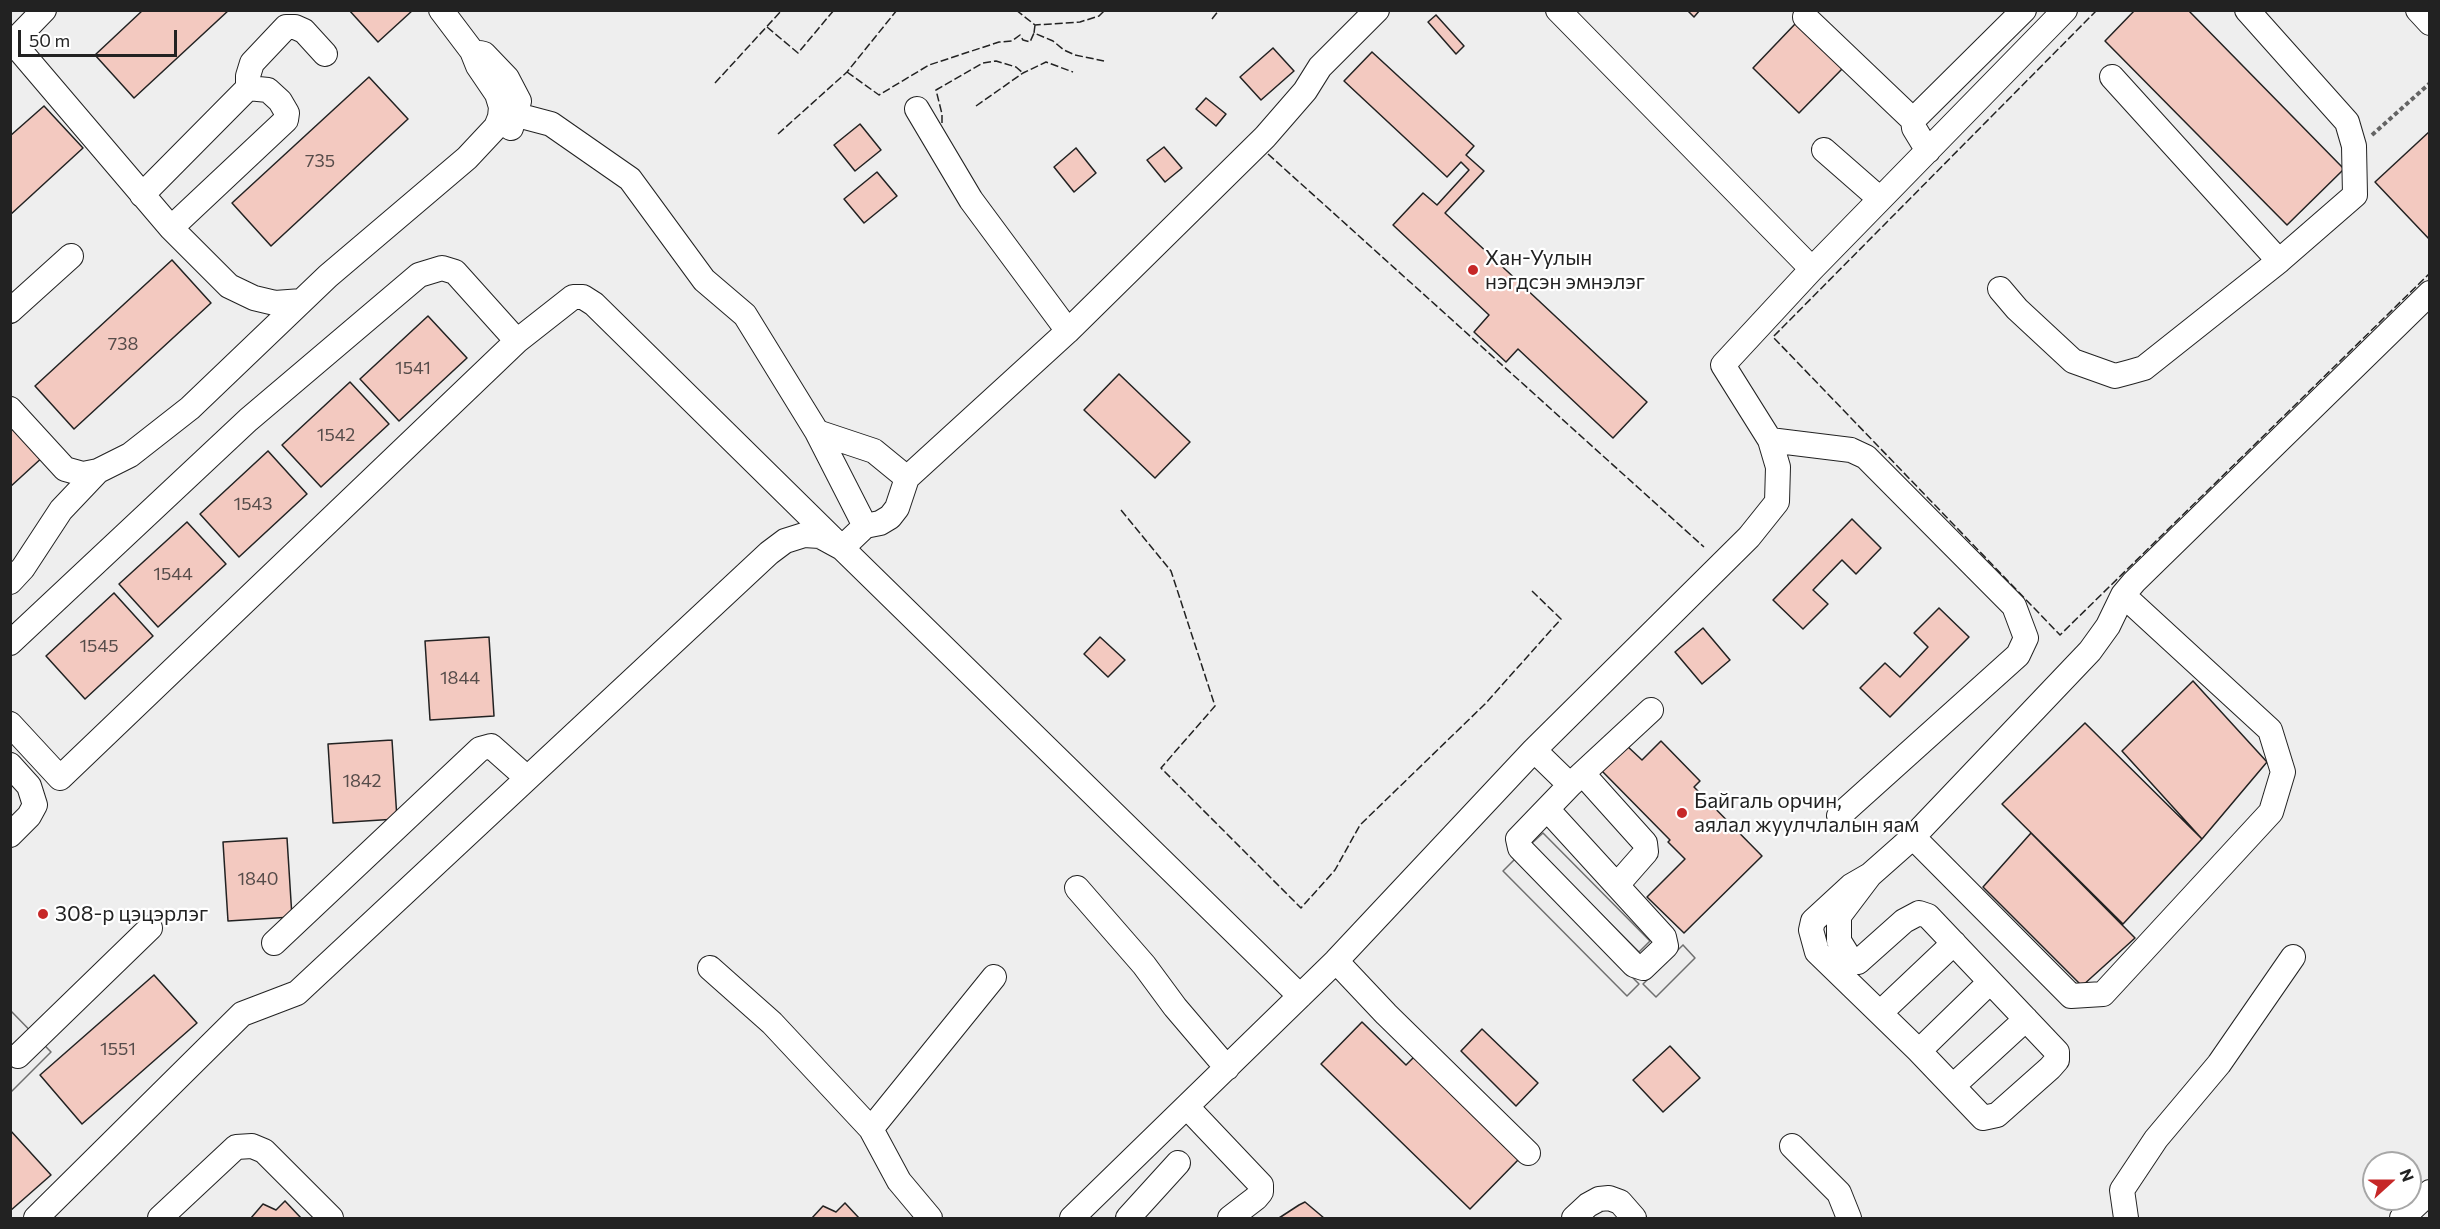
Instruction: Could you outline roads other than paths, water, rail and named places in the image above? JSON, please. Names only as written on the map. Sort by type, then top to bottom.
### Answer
[{"type":"street","points":[[45,10],[12,40],[171,228],[229,286],[254,298],[275,303],[302,301]]},
{"type":"street","points":[[10,409],[65,469],[83,474],[98,471],[130,455],[190,408],[328,276],[467,158],[495,127],[500,117],[501,107],[497,94],[478,66],[472,51],[441,10]]},
{"type":"street","points":[[842,548],[866,526],[880,523],[890,517],[897,508],[907,478],[1068,332],[1265,137],[1305,91],[1320,67],[1377,10]]},
{"type":"street","points":[[1558,10],[1812,269]]},
{"type":"street","points":[[1928,151],[1914,128],[1914,120],[2024,10]]},
{"type":"street","points":[[1072,1218],[1336,961],[1533,750],[1749,537],[1778,502],[1778,467],[1770,440],[1723,365],[1812,269],[2065,10]]},
{"type":"street","points":[[2000,289],[2017,309],[2073,361],[2115,376],[2144,368],[2279,261],[2355,195],[2354,146],[2347,122],[2247,10]]},
{"type":"street","points":[[2418,10],[2430,23]]},
{"type":"street","points":[[1805,17],[1914,120]]},
{"type":"street","points":[[142,195],[248,88],[248,76],[252,63],[286,27],[295,27],[304,31],[325,54]]},
{"type":"street","points":[[467,158],[478,154],[511,129],[517,115],[519,101],[507,78],[484,54],[472,51]]},
{"type":"street","points":[[2112,77],[2279,261]]},
{"type":"street","points":[[171,228],[286,120],[287,113],[268,90],[248,88]]},
{"type":"street","points":[[918,110],[971,200],[1068,332]]},
{"type":"street","points":[[517,115],[551,124],[630,179],[704,280],[745,315],[817,432],[866,526]]},
{"type":"street","points":[[1824,150],[1880,199]]},
{"type":"street","points":[[10,311],[71,256]]},
{"type":"street","points":[[10,643],[248,420],[419,275],[442,268],[455,272],[517,341]]},
{"type":"street","points":[[1870,875],[1839,916],[1839,941],[1849,957],[1858,962],[1904,921],[1918,913],[1928,916],[2057,1052],[2057,1060],[2050,1068],[1997,1115],[1983,1118],[1919,1051],[1817,952],[1811,930],[1813,921],[1851,886],[1870,875],[1913,837],[2090,651],[2108,626],[2123,595],[2430,293]]},
{"type":"street","points":[[10,724],[60,778],[517,341],[573,297],[583,297],[594,304],[1300,996]]},
{"type":"street","points":[[817,432],[874,451],[907,478]]},
{"type":"street","points":[[1770,440],[1851,450],[1866,457],[2014,606],[2026,638],[2018,655],[1839,816]]},
{"type":"street","points":[[10,582],[23,568],[61,510],[98,471]]},
{"type":"street","points":[[36,1218],[242,1014],[297,993],[769,553],[785,541],[804,535],[820,536],[842,548]]},
{"type":"street","points":[[1913,837],[2071,996],[2103,994],[2271,812],[2283,772],[2270,730],[2123,595]]},
{"type":"street","points":[[1547,809],[1664,937],[1666,946],[1643,968],[1634,965],[1520,848],[1518,839],[1547,809],[1576,779],[1651,711]]},
{"type":"street","points":[[274,943],[480,749],[491,746],[527,778]]},
{"type":"street","points":[[1533,750],[1576,779],[1645,843],[1646,852],[1617,885]]},
{"type":"street","points":[[10,765],[29,786],[34,805],[29,816],[10,835]]},
{"type":"street","points":[[1077,888],[1227,1068]]},
{"type":"street","points":[[13,1056],[150,927]]},
{"type":"street","points":[[1880,1013],[1954,943]]},
{"type":"street","points":[[2126,1218],[2122,1190],[2156,1139],[2220,1064],[2293,957]]},
{"type":"street","points":[[1336,961],[1394,1022],[1528,1153]]},
{"type":"street","points":[[710,968],[772,1023],[871,1129],[899,1181],[930,1218]]},
{"type":"street","points":[[871,1129],[993,977]]},
{"type":"street","points":[[1919,1051],[1990,982]]},
{"type":"street","points":[[1953,1086],[2026,1019]]},
{"type":"street","points":[[1187,1107],[1261,1185],[1261,1192],[1256,1198],[1230,1218]]},
{"type":"street","points":[[160,1218],[236,1147],[252,1146],[264,1152],[331,1218]]},
{"type":"street","points":[[1792,1146],[1839,1193],[1849,1218]]},
{"type":"street","points":[[1128,1218],[1178,1163]]},
{"type":"street","points":[[2402,1218],[2430,1192]]},
{"type":"street","points":[[1574,1218],[1588,1205],[1599,1199],[1609,1198],[1620,1202],[1634,1218]]},
{"type":"place","name":"Хан-Уулын нэгдсэн эмнэлэг","points":[[1473,270]]},
{"type":"place","name":"Байгаль орчин, аялал жуулчлалын яам","points":[[1682,813]]},
{"type":"place","name":"308-р цэцэрлэг","points":[[43,914]]}]
